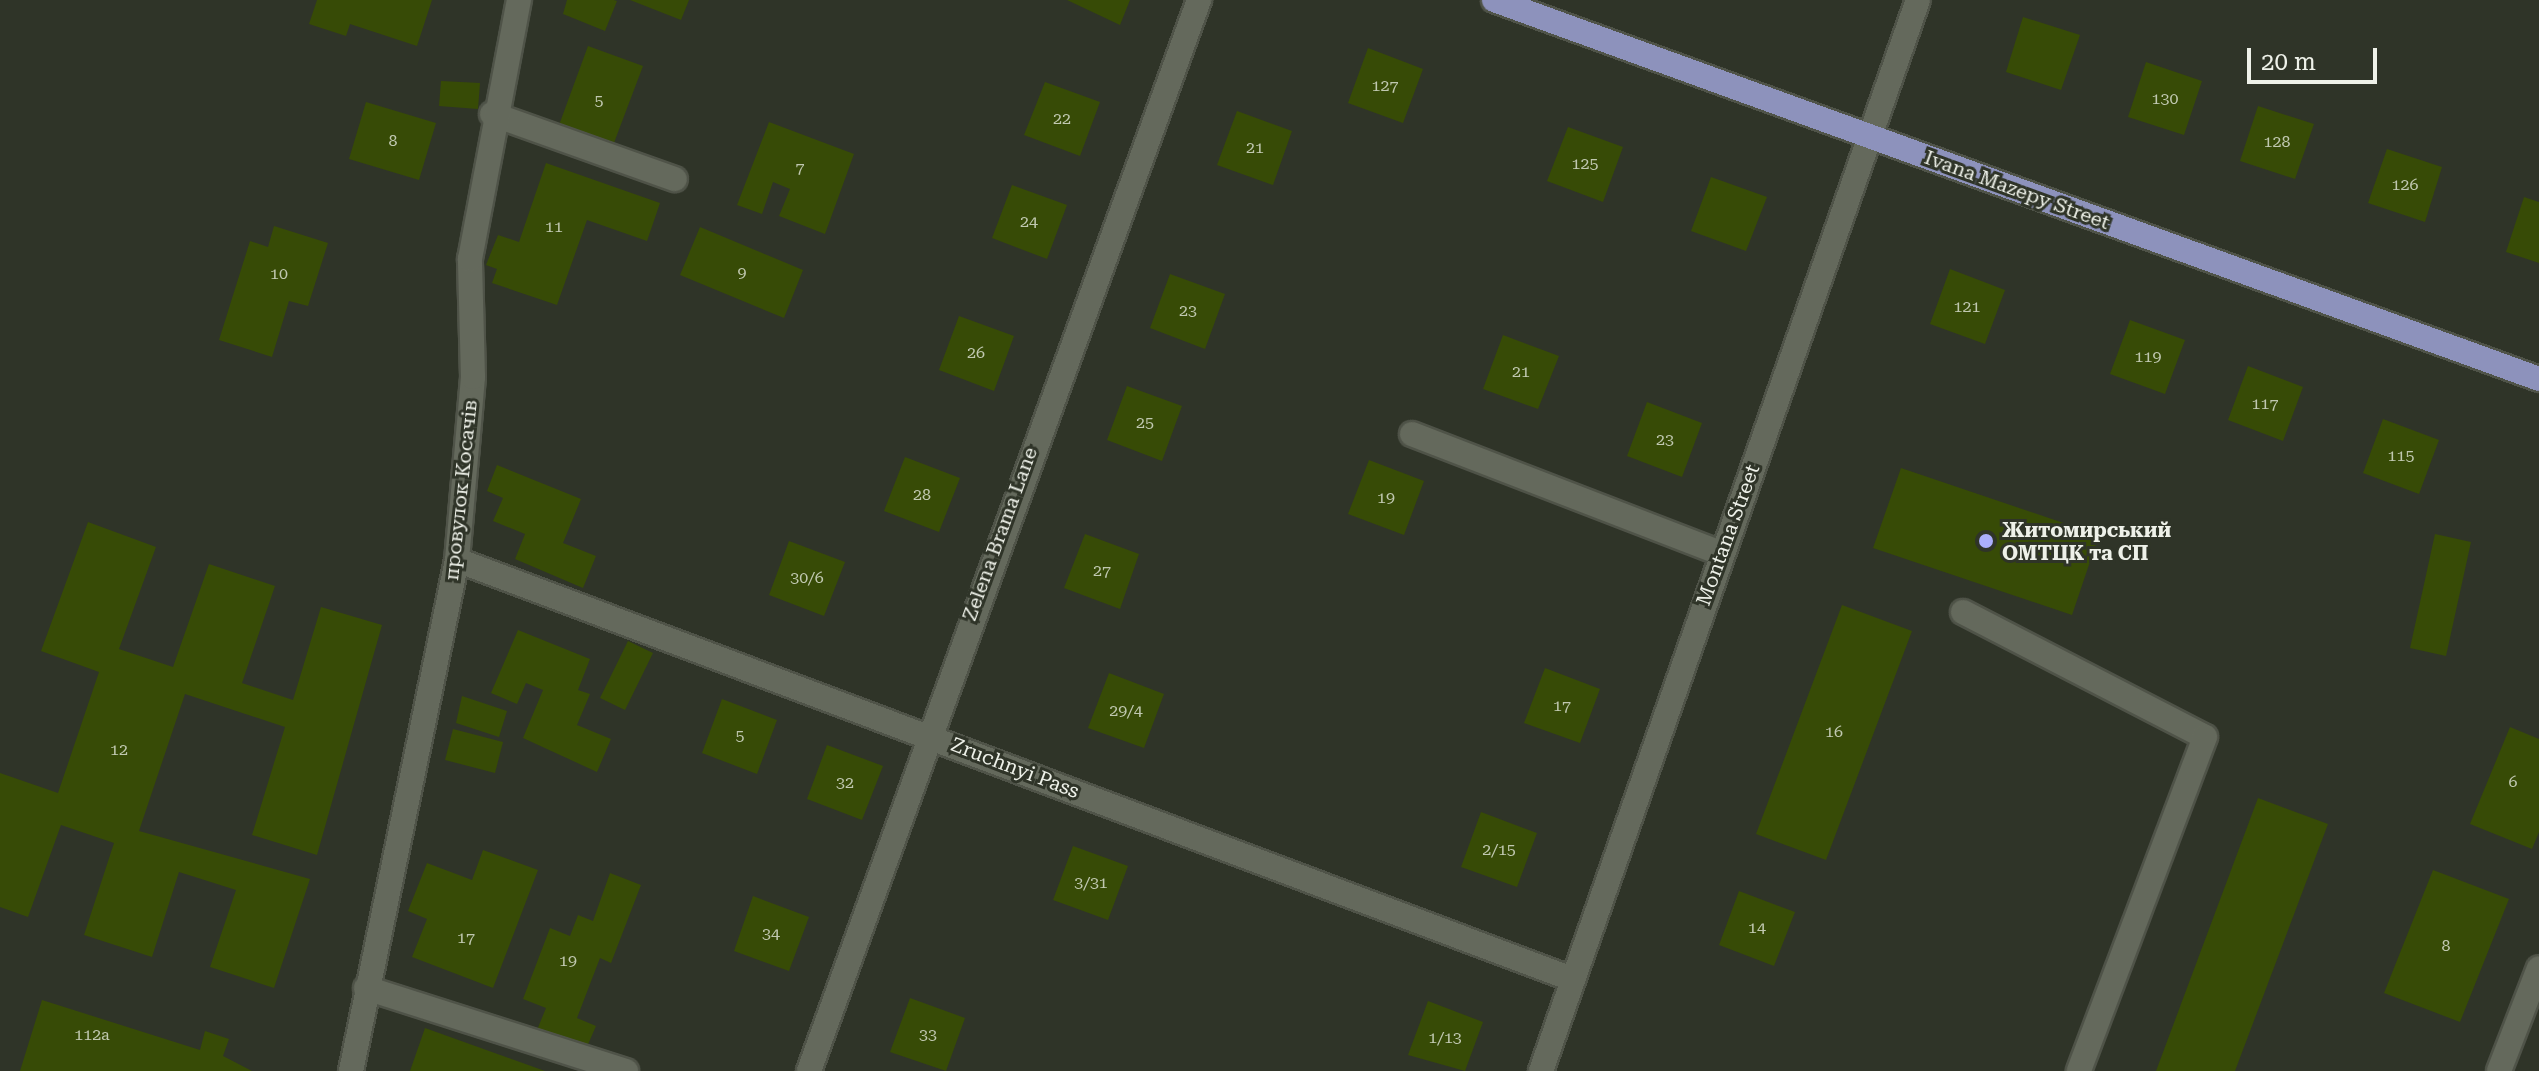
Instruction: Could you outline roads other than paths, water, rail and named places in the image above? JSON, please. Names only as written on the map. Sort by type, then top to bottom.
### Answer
[{"type":"main road","name":"Ivana Mazepy Street","points":[[1494,0],[2539,379]]},
{"type":"street","name":"провулок Косачів","points":[[351,1071],[457,560],[473,377],[470,259],[492,114],[519,0]]},
{"type":"street","name":"Zelena Brama Lane","points":[[809,1071],[926,734],[1199,0]]},
{"type":"street","name":"Montana Street","points":[[1541,1071],[1918,0]]},
{"type":"street","points":[[492,114],[675,179]]},
{"type":"street","points":[[1412,434],[1721,553]]},
{"type":"street","name":"Zruchnyi Pass","points":[[457,560],[1572,979]]},
{"type":"street","points":[[1963,612],[2205,737],[2079,1071]]},
{"type":"street","points":[[2499,1071],[2539,968]]},
{"type":"street","points":[[366,988],[626,1071]]},
{"type":"place","name":"Житомирський ОМТЦК та СП","points":[[1986,541]]}]
